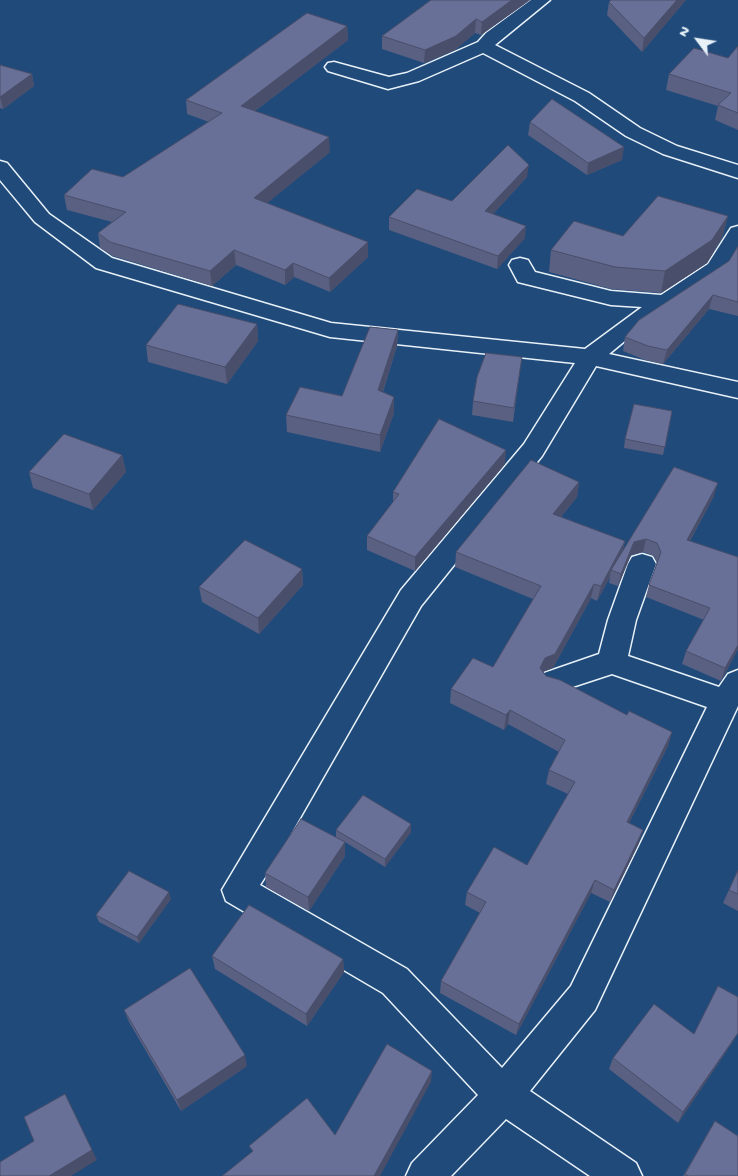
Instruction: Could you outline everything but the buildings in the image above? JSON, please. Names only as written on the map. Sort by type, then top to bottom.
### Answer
[{"type":"street","points":[[334,67],[388,82],[414,77],[484,46],[492,37],[542,0]]},
{"type":"street","points":[[484,46],[582,97],[633,132],[670,150],[738,172]]},
{"type":"street","points":[[0,167],[42,218],[104,263],[330,330],[590,357],[738,390]]},
{"type":"street","points":[[623,1176],[503,1095],[395,981],[238,890],[265,850],[411,598],[533,450],[590,357],[665,302],[716,268],[738,232]]},
{"type":"street","points":[[520,265],[526,277],[611,298],[665,302]]},
{"type":"street","points":[[612,662],[622,620],[642,564]]},
{"type":"street","points":[[425,1176],[503,1095],[583,998],[731,691],[612,662],[554,681]]}]
